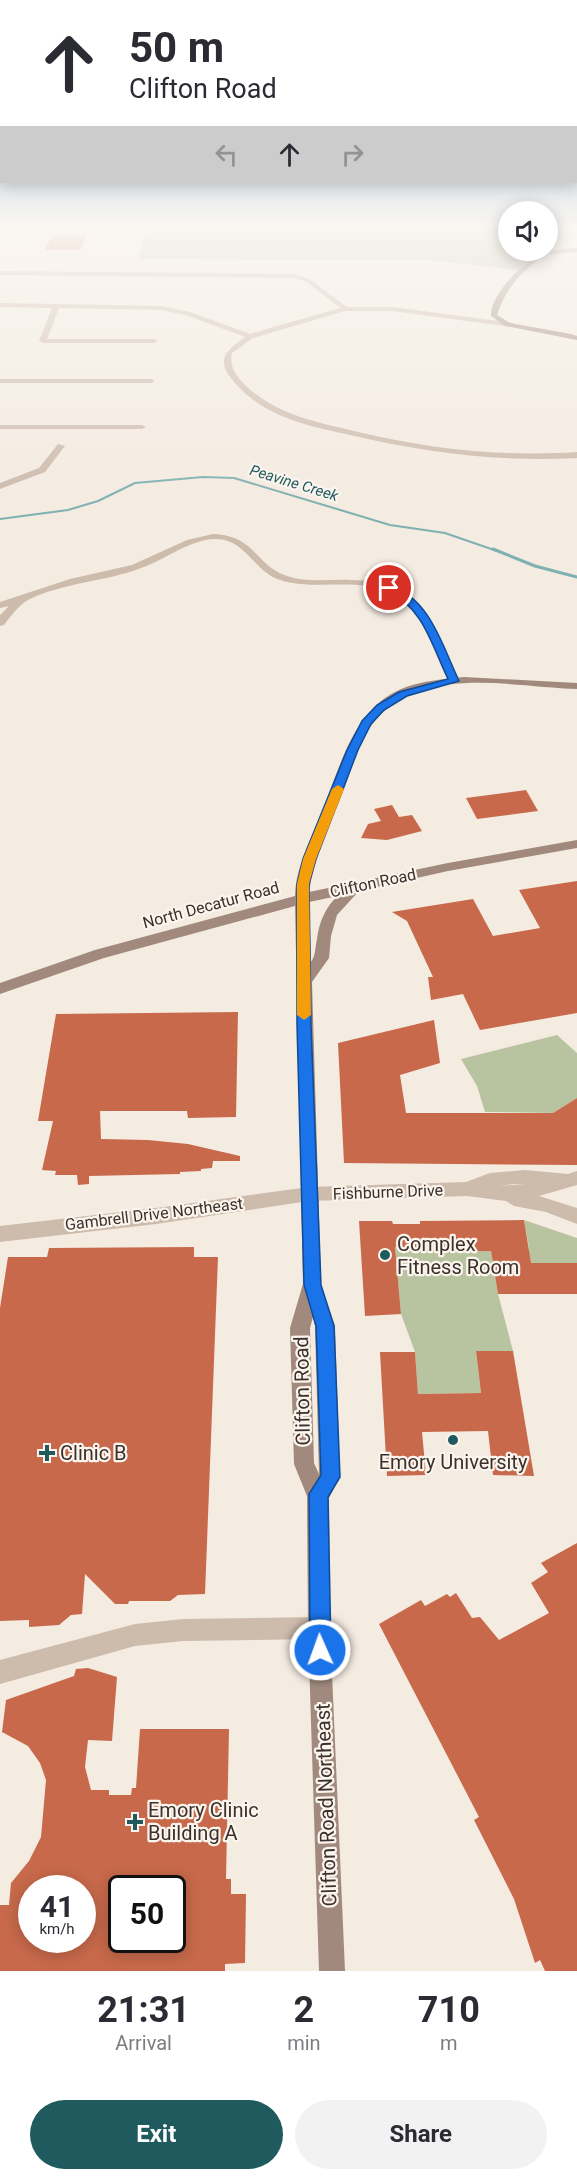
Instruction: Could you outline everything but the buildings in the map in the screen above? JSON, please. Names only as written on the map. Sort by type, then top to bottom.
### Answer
[{"type":"main road","points":[[495,319],[511,325],[563,333],[577,338]]},
{"type":"main road","points":[[302,899],[309,859],[353,750],[366,723],[381,708],[403,694],[454,681],[577,686]]},
{"type":"main road","name":"Clifton Road","points":[[428,872],[577,844]]},
{"type":"main road","name":"North Decatur Road","points":[[0,989],[100,954],[302,899],[428,872]]},
{"type":"main road","points":[[304,981],[322,958],[324,936],[330,915],[337,904],[357,887]]},
{"type":"main road","name":"Clifton Road","points":[[302,899],[312,1285],[300,1328],[303,1464],[318,1494]]},
{"type":"main road","points":[[302,918],[304,1025]]},
{"type":"main road","name":"Clifton Road Northeast","points":[[318,1494],[319,1628],[332,1971]]},
{"type":"street","points":[[52,319],[43,341],[154,341]]},
{"type":"street","points":[[201,319],[250,336]]},
{"type":"street","points":[[310,319],[250,336],[229,352],[227,358],[229,370],[250,396],[280,414],[400,445],[441,453],[512,458],[577,455]]},
{"type":"street","points":[[464,319],[511,325]]},
{"type":"street","points":[[0,381],[151,381]]},
{"type":"street","points":[[0,427],[142,427]]},
{"type":"street","points":[[0,486],[42,470],[61,446]]},
{"type":"street","points":[[0,606],[80,579],[138,566],[196,539],[215,536],[230,537],[244,544],[270,571],[290,580],[313,584],[369,584],[389,588],[404,595],[421,611],[454,681]]},
{"type":"street","points":[[0,623],[13,608],[36,594]]},
{"type":"street","name":"Fishburne Drive","points":[[467,1189],[485,1180],[525,1177],[575,1182]]},
{"type":"street","name":"Fishburne Drive","points":[[309,1185],[467,1189],[488,1195],[529,1193],[575,1182]]},
{"type":"street","name":"Gambrell Drive Northeast","points":[[0,1234],[156,1216],[309,1185]]},
{"type":"street","points":[[488,1195],[546,1205],[577,1216]]},
{"type":"street","points":[[0,1672],[135,1635],[183,1630],[319,1628]]},
{"type":"green space","points":[[557,1035],[577,1053],[577,1098],[553,1113],[485,1112],[477,1086],[461,1059]]},
{"type":"green space","points":[[524,1220],[577,1238],[577,1265],[527,1263],[529,1248]]},
{"type":"green space","points":[[395,1247],[416,1247],[417,1252],[491,1251],[498,1294],[513,1351],[476,1352],[481,1393],[418,1394],[415,1352],[401,1314]]},
{"type":"waterway","name":"Peavine Creek","points":[[0,519],[68,510],[98,501],[135,483],[203,477],[234,478],[390,525],[445,533],[497,551]]},
{"type":"waterway","name":"Peavine Creek","points":[[493,549],[535,566],[577,577]]},
{"type":"slow traffic","points":[[304,1015],[303,884],[309,859],[338,789]]},
{"type":"place","name":"Complex Fitness Room","points":[[385,1255]]},
{"type":"place","name":"Emory University","points":[[453,1440]]},
{"type":"place","name":"Clinic B","points":[[47,1453]]},
{"type":"place","name":"Emory Clinic Building A","points":[[135,1822]]},
{"type":"route","points":[[320,1650],[318,1494],[330,1477],[325,1326],[312,1285],[304,1025],[303,884],[309,859],[366,723],[389,701],[403,694],[428,685],[454,681],[417,605],[404,595],[389,588]]}]
